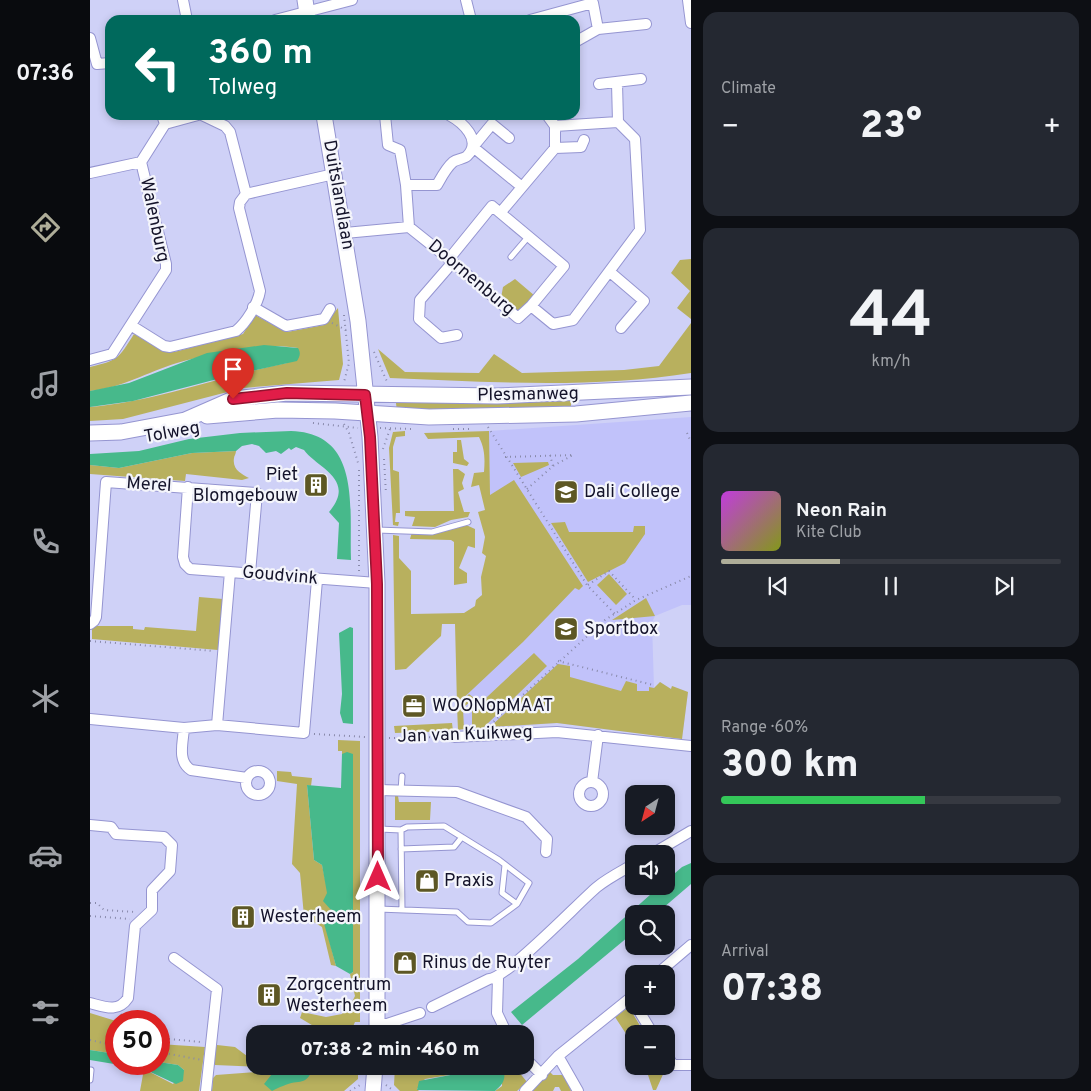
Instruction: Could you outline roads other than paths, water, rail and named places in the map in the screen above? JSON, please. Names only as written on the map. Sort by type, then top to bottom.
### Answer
[{"type":"main road","name":"Duitslandlaan","points":[[325,120],[345,232],[358,321],[367,413],[374,530],[377,584],[378,738],[377,1025]]},
{"type":"main road","name":"Tolweg","points":[[191,418],[233,399],[342,386],[365,395]]},
{"type":"main road","name":"Plesmanweg","points":[[365,395],[388,389],[575,394],[691,387]]},
{"type":"main road","points":[[575,394],[576,414]]},
{"type":"main road","name":"Plesmanweg","points":[[367,413],[430,417],[576,414],[691,403]]},
{"type":"main road","name":"Tolweg","points":[[90,434],[121,432],[191,418],[278,410],[367,413]]},
{"type":"street","points":[[183,0],[186,15]]},
{"type":"street","points":[[293,15],[352,0]]},
{"type":"street","points":[[466,0],[470,15]]},
{"type":"street","points":[[688,0],[691,22]]},
{"type":"street","points":[[560,15],[593,3],[598,29]]},
{"type":"street","points":[[580,39],[598,29],[646,24]]},
{"type":"street","points":[[90,38],[93,66]]},
{"type":"street","points":[[599,84],[641,79]]},
{"type":"street","points":[[555,126],[618,122],[617,83]]},
{"type":"street","name":"Walenburg","points":[[90,360],[112,354],[132,326],[166,270],[141,162],[164,120]]},
{"type":"street","points":[[212,120],[225,126],[230,132],[246,194]]},
{"type":"street","points":[[345,232],[409,227],[406,184],[400,150],[388,146],[386,120]]},
{"type":"street","points":[[455,120],[468,130],[472,147],[522,187]]},
{"type":"street","points":[[501,212],[555,148],[555,126],[551,120]]},
{"type":"street","name":"Doornenburg","points":[[409,227],[451,260],[518,318],[531,306],[553,324],[573,320],[640,230],[635,139],[618,122]]},
{"type":"street","points":[[406,184],[437,185],[454,162],[466,157],[492,124],[509,138]]},
{"type":"street","points":[[555,148],[581,147],[584,140]]},
{"type":"street","points":[[90,173],[141,162]]},
{"type":"street","points":[[132,326],[164,346],[170,347],[236,331],[241,327],[253,307],[260,291],[239,208],[240,202],[246,194],[334,174]]},
{"type":"street","points":[[457,335],[441,338],[419,319],[420,300],[492,206],[564,266],[531,306]]},
{"type":"street","points":[[610,272],[644,300],[621,328]]},
{"type":"street","points":[[253,307],[286,326],[324,319],[330,309]]},
{"type":"street","name":"Merel","points":[[90,624],[94,622],[96,616],[106,482],[257,493],[250,573]]},
{"type":"street","name":"Goudvink","points":[[188,487],[183,556],[185,564],[190,569],[377,584]]},
{"type":"street","points":[[217,725],[230,572]]},
{"type":"street","points":[[90,720],[184,728],[217,725],[304,733],[317,580]]},
{"type":"street","points":[[184,728],[182,761],[184,766],[191,770],[246,778]]},
{"type":"street","name":"Jan van Kuikweg","points":[[454,737],[557,732],[691,746]]},
{"type":"street","points":[[592,782],[598,736]]},
{"type":"street","points":[[378,790],[457,792],[526,817],[547,839],[546,852]]},
{"type":"street","points":[[90,825],[111,827],[116,834],[164,837],[172,845],[170,871],[152,890],[152,910],[135,926],[128,998],[123,1007],[116,1008],[90,1003]]},
{"type":"street","points":[[667,845],[691,831]]},
{"type":"street","points":[[432,1008],[489,979],[498,978],[527,954],[599,885],[625,869]]},
{"type":"street","points":[[668,965],[691,945]]},
{"type":"street","points":[[174,958],[218,989],[210,1042],[206,1091]]},
{"type":"street","points":[[498,978],[497,1013],[503,1025]]},
{"type":"street","points":[[525,1091],[558,1056],[625,1007]]},
{"type":"street","points":[[385,1025],[420,1013]]},
{"type":"street","points":[[558,1056],[578,1091]]},
{"type":"street","points":[[675,1065],[691,1064]]},
{"type":"street","points":[[534,1067],[542,1075]]},
{"type":"lane","points":[[511,257],[529,236]]},
{"type":"lane","points":[[374,530],[432,532],[468,522]]},
{"type":"lane","points":[[401,792],[402,776]]},
{"type":"lane","points":[[378,829],[401,830],[407,827],[444,826],[505,865],[529,883],[517,904],[491,923],[468,922],[457,912],[378,909]]},
{"type":"lane","points":[[401,830],[402,910]]},
{"type":"lane","points":[[401,848],[454,847],[462,837]]},
{"type":"lane","points":[[505,865],[502,893],[517,904]]},
{"type":"lane","points":[[90,1080],[91,1070]]},
{"type":"place","name":"Piet Blomgebouw","points":[[316,485]]},
{"type":"place","name":"Dali College","points":[[566,492]]},
{"type":"place","name":"Sportbox","points":[[566,629]]},
{"type":"place","name":"WOONopMAAT","points":[[414,706]]},
{"type":"place","name":"Praxis","points":[[427,881]]},
{"type":"place","name":"Westerheem","points":[[243,917]]},
{"type":"place","name":"Rinus de Ruyter","points":[[405,963]]},
{"type":"place","name":"Zorgcentrum Westerheem","points":[[269,995]]}]
